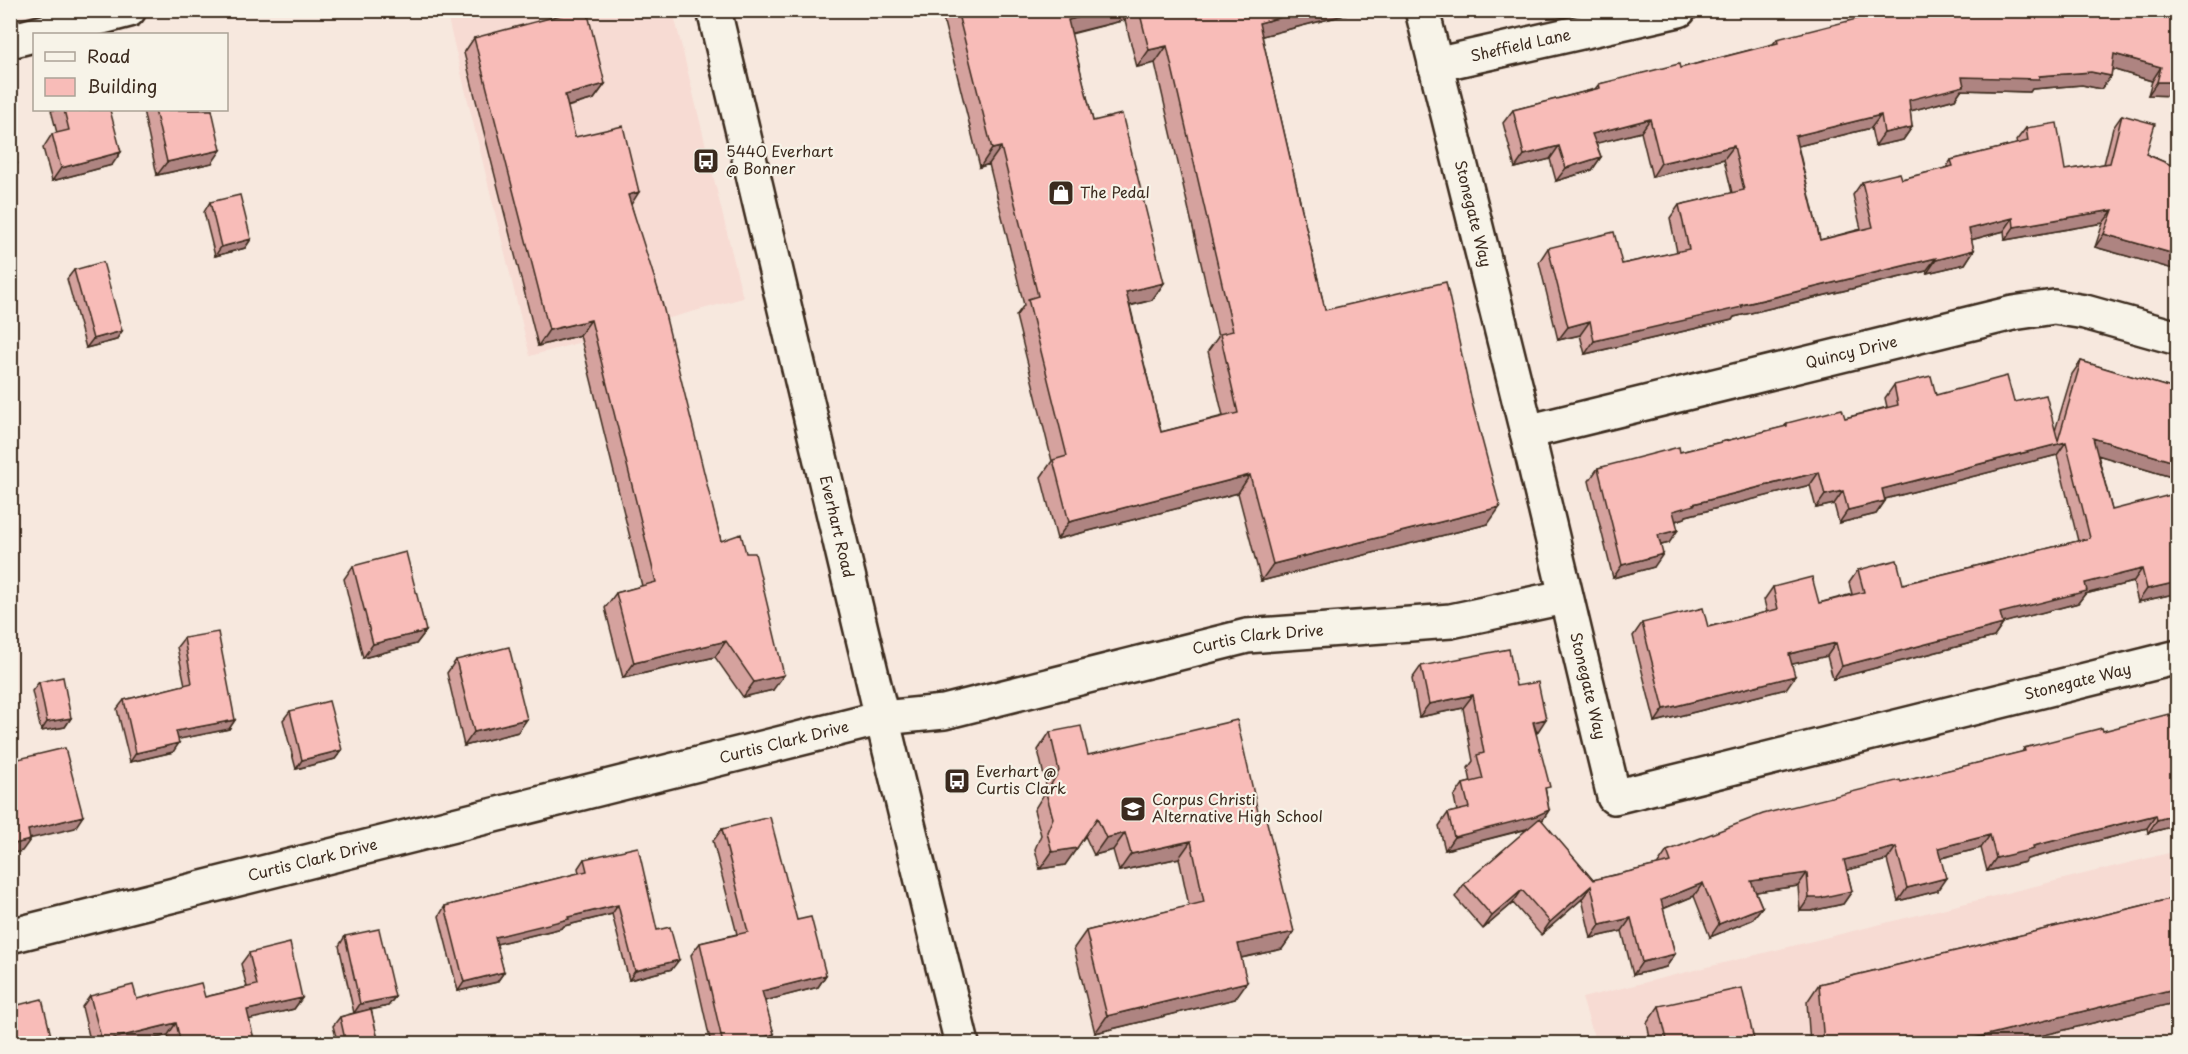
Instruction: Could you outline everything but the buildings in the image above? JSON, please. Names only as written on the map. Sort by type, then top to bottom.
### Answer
[{"type":"street","points":[[38,33],[129,10]]},
{"type":"street","name":"Everhart Road","points":[[714,10],[962,1044]]},
{"type":"street","name":"Stonegate Way","points":[[1422,10],[1527,432],[1564,597],[1614,797],[2178,657]]},
{"type":"street","name":"Sheffield Lane","points":[[1435,65],[1679,10]]},
{"type":"street","points":[[10,40],[33,34]]},
{"type":"street","name":"Quincy Drive","points":[[1527,432],[2013,313],[2054,307],[2085,312],[2178,338]]},
{"type":"street","name":"Curtis Clark Drive","points":[[10,936],[882,718],[944,712],[1247,636],[1451,621],[1564,597]]},
{"type":"shaded area","points":[[446,11],[673,11],[743,298],[530,356]]},
{"type":"shaded area","points":[[2177,851],[2177,1043],[1596,1043],[1582,998]]},
{"type":"place","name":"5440 Everhart @ Bonner","points":[[706,161]]},
{"type":"place","name":"The Pedal","points":[[1061,193]]},
{"type":"place","name":"Everhart @ Curtis Clark","points":[[957,781]]},
{"type":"place","name":"Corpus Christi Alternative High School","points":[[1133,809]]}]
